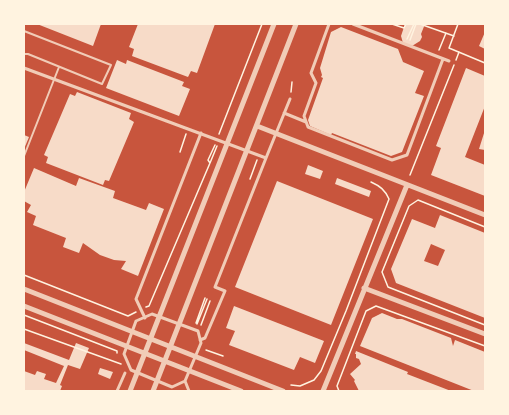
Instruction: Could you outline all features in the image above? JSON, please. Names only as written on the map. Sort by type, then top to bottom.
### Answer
[{"type":"street","points":[[130,391],[274,24]]},
{"type":"street","points":[[153,391],[296,24]]},
{"type":"street","points":[[329,24],[311,73],[316,83],[304,116],[308,127],[392,160],[407,155],[443,59]]},
{"type":"street","points":[[353,24],[449,61]]},
{"type":"street","points":[[24,68],[266,158]]},
{"type":"street","points":[[200,340],[205,338],[225,291],[215,287],[290,99]]},
{"type":"street","points":[[284,113],[306,122]]},
{"type":"street","points":[[257,126],[485,215]]},
{"type":"street","points":[[145,318],[136,299],[201,133]]},
{"type":"street","points":[[323,391],[407,185]]},
{"type":"street","points":[[364,288],[485,334]]},
{"type":"street","points":[[24,289],[283,391]]},
{"type":"street","points":[[24,306],[241,391]]},
{"type":"street","points":[[152,314],[196,330],[201,343],[185,381],[172,387],[131,370],[128,366],[124,354],[136,322],[152,314]]},
{"type":"street","points":[[117,391],[125,374]]},
{"type":"street","points":[[185,381],[189,391]]},
{"type":"lane","points":[[24,31],[111,65],[102,84],[28,54],[24,54]]},
{"type":"lane","points":[[24,156],[59,67]]},
{"type":"path","points":[[392,24],[404,28],[406,24]]},
{"type":"path","points":[[406,45],[415,24]]},
{"type":"path","points":[[420,24],[454,36]]},
{"type":"path","points":[[458,24],[449,48],[485,63]]},
{"type":"path","points":[[436,57],[446,34]]},
{"type":"path","points":[[410,175],[459,52]]},
{"type":"path","points":[[290,99],[292,82]]},
{"type":"path","points":[[180,152],[188,129]]},
{"type":"path","points":[[210,163],[219,141]]},
{"type":"path","points":[[250,179],[259,155]]},
{"type":"path","points":[[291,385],[300,386],[314,380],[317,377],[321,371],[346,311],[389,199],[385,190],[371,182]]},
{"type":"path","points":[[485,227],[418,200],[409,206],[382,272],[388,287],[485,325]]},
{"type":"path","points":[[196,330],[206,299]]},
{"type":"path","points":[[196,330],[210,301]]},
{"type":"path","points":[[339,391],[337,386],[366,311],[376,306],[485,346]]},
{"type":"path","points":[[111,315],[113,310]]},
{"type":"path","points":[[24,316],[117,351],[125,374]]},
{"type":"path","points":[[24,329],[128,366]]},
{"type":"path","points":[[199,347],[223,356]]},
{"type":"building","points":[[37,24],[101,24],[93,46]]},
{"type":"building","points":[[138,24],[215,24],[197,73],[191,71],[188,77],[132,56],[134,49],[129,47]]},
{"type":"building","points":[[405,24],[425,24],[420,41],[412,46],[403,43],[401,36]]},
{"type":"building","points":[[341,27],[398,49],[403,62],[424,71],[415,93],[424,96],[402,152],[391,156],[310,126],[308,120],[323,78],[321,77],[322,75],[320,68],[331,32]]},
{"type":"building","points":[[485,32],[485,49],[479,46]]},
{"type":"building","points":[[117,60],[126,64],[127,60],[184,82],[182,86],[190,89],[179,116],[106,88]]},
{"type":"building","points":[[466,68],[485,76],[485,106],[465,157],[485,165],[485,196],[431,175],[441,148],[436,146]]},
{"type":"building","points":[[77,92],[131,113],[129,119],[134,122],[109,181],[105,180],[103,185],[46,163],[48,157],[44,155],[70,94],[75,96]]},
{"type":"building","points":[[485,130],[485,150],[479,149]]},
{"type":"building","points":[[24,135],[29,137],[24,149]]},
{"type":"building","points":[[308,165],[323,171],[320,179],[305,174]]},
{"type":"building","points":[[34,168],[76,186],[79,178],[115,191],[113,198],[146,210],[149,203],[164,209],[138,276],[121,269],[126,261],[114,260],[100,255],[83,243],[79,253],[63,247],[66,238],[33,225],[36,216],[27,212],[31,205],[24,201],[24,192]]},
{"type":"building","points":[[337,178],[371,191],[369,197],[335,184]]},
{"type":"building","points":[[277,181],[373,219],[331,325],[235,287]]},
{"type":"building","points":[[440,215],[485,233],[485,318],[396,283],[391,269],[412,219],[435,228]],"holes":[[[431,244],[445,250],[438,266],[424,261]]]},
{"type":"building","points":[[234,306],[324,341],[315,363],[300,357],[294,370],[229,345],[235,331],[226,328]]},
{"type":"building","points":[[382,313],[451,338],[453,346],[455,340],[485,352],[485,391],[474,391],[360,346],[372,318]]},
{"type":"building","points":[[24,343],[69,360],[76,343],[89,348],[80,369],[68,365],[60,385],[62,386],[60,391],[24,391],[24,371],[35,375],[37,371],[46,374],[44,379],[56,383],[64,366],[24,350]]},
{"type":"building","points":[[356,351],[408,372],[407,374],[451,391],[359,391],[354,381],[355,380],[350,374],[361,364],[359,359],[356,358]]},
{"type":"building","points":[[100,368],[113,372],[110,379],[98,374]]}]
